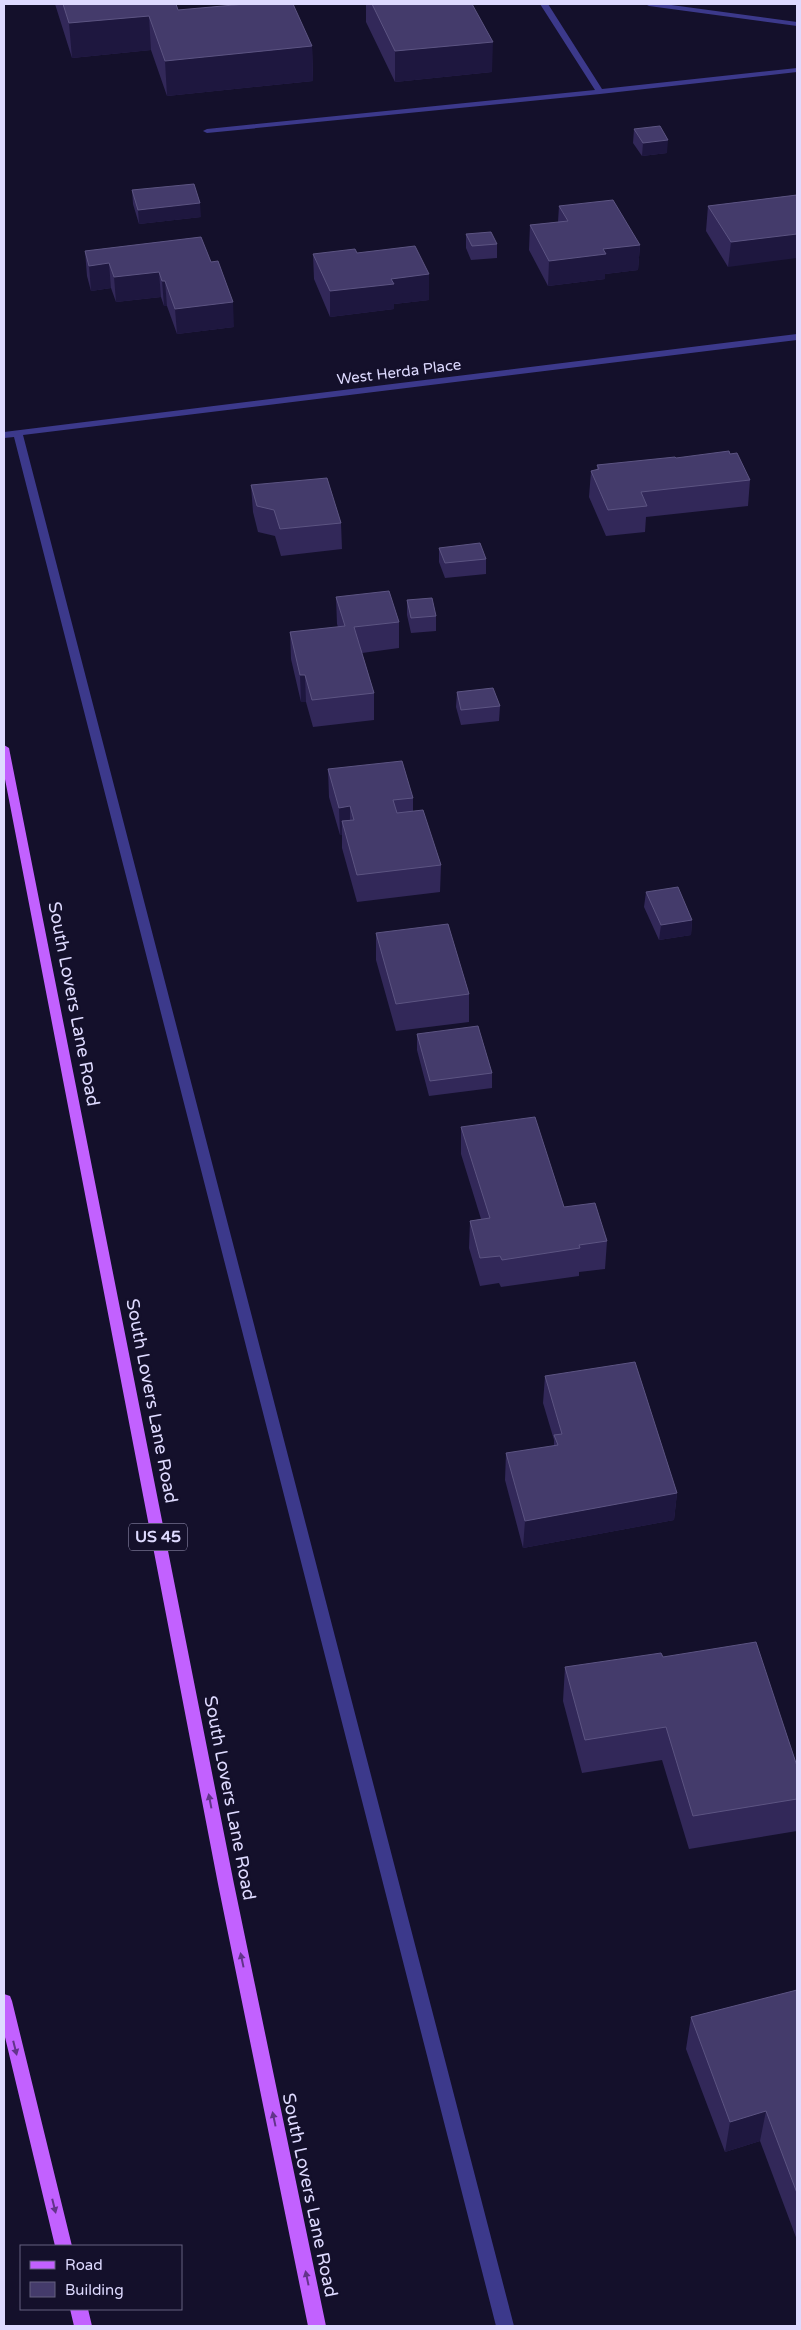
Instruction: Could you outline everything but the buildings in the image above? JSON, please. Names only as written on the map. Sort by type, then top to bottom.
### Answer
[{"type":"main road","name":"South Lovers Lane Road","points":[[4,748],[226,1884],[317,2326]]},
{"type":"main road","points":[[4,2001],[64,2245]]},
{"type":"main road","points":[[79,2310],[83,2326]]},
{"type":"street","points":[[544,4],[600,92]]},
{"type":"street","points":[[649,4],[797,24]]},
{"type":"street","points":[[207,131],[600,92],[797,70]]},
{"type":"street","name":"West Herda Place","points":[[4,435],[797,337]]},
{"type":"street","points":[[18,433],[504,2326]]}]
